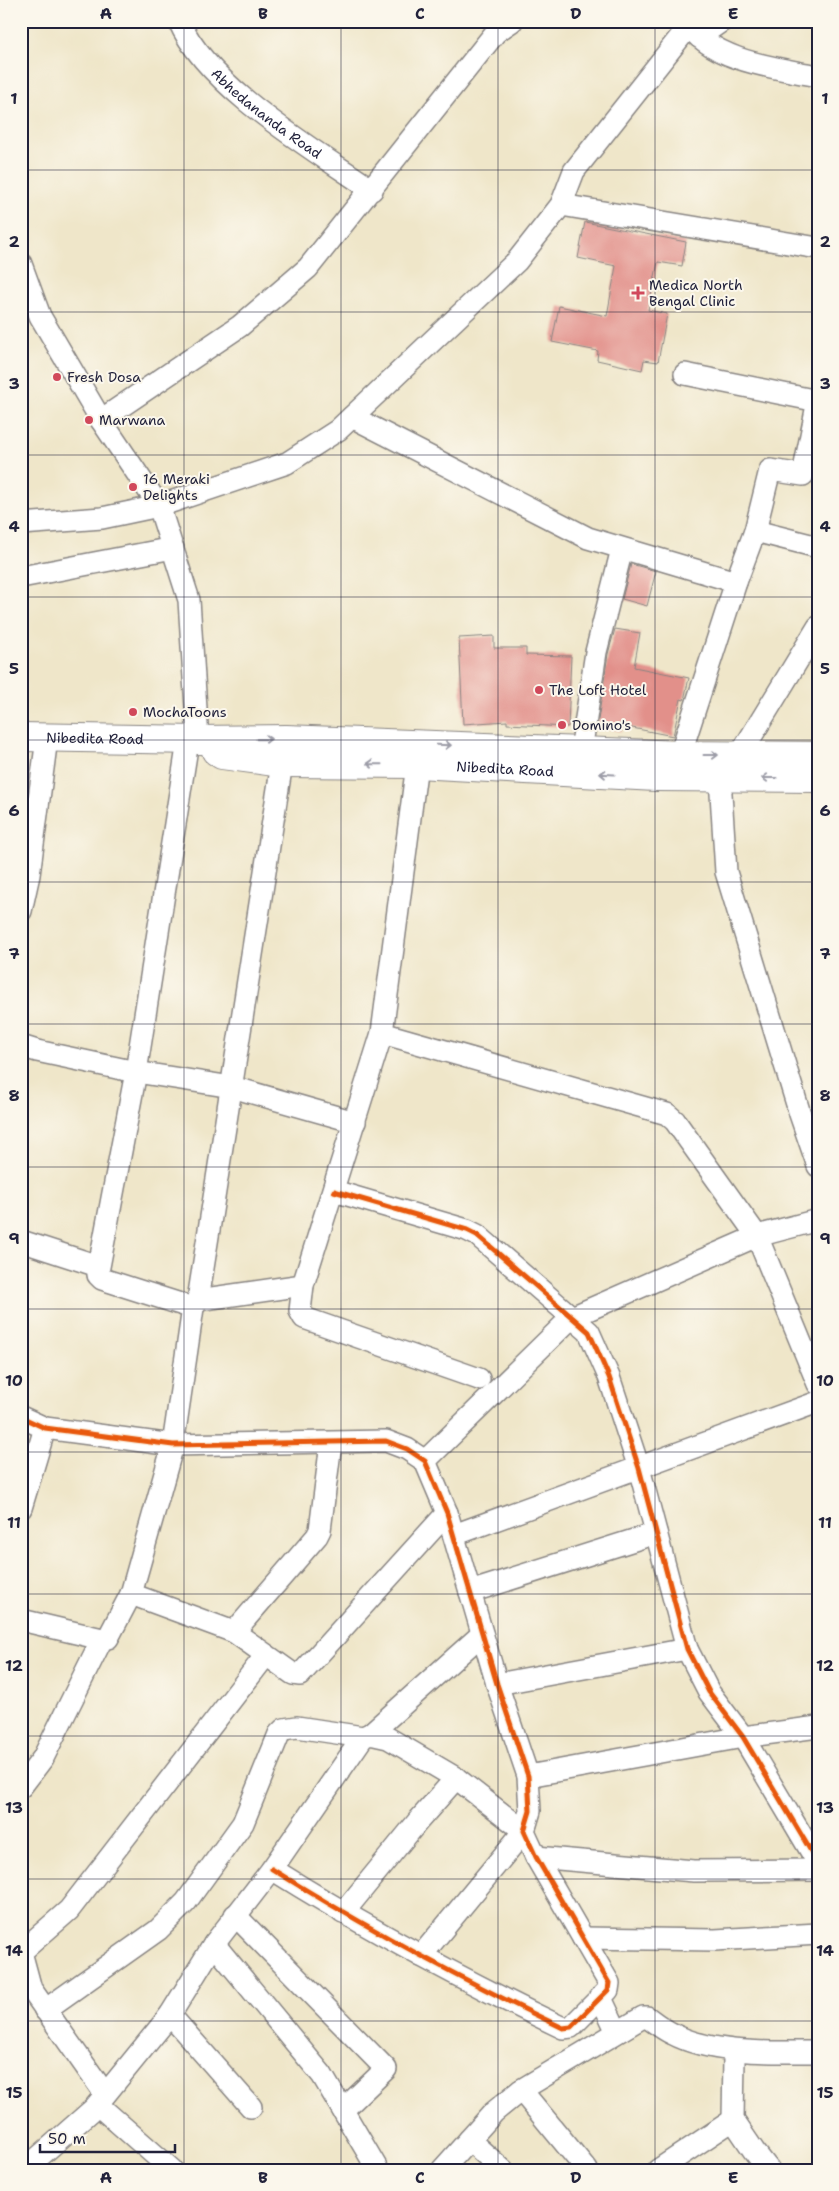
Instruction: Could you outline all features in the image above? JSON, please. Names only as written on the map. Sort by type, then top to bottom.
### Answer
[{"type":"street","name":"Abhedananda Road","points":[[179,21],[196,53],[264,115],[372,190]]},
{"type":"street","points":[[101,420],[240,326],[308,268],[496,32],[512,21]]},
{"type":"street","points":[[21,524],[102,518],[159,506],[287,463],[338,430],[517,261],[561,205],[574,171],[691,28],[722,21]]},
{"type":"street","points":[[691,28],[727,54],[752,62],[818,76]]},
{"type":"street","points":[[561,205],[818,248]]},
{"type":"street","points":[[21,264],[40,316],[101,420],[159,506],[189,600],[192,740],[186,754],[136,1072],[98,1266],[98,1275],[102,1279],[196,1304],[304,1285]]},
{"type":"street","points":[[680,755],[736,582],[755,531],[770,470],[802,475],[818,401],[685,374]]},
{"type":"street","points":[[352,417],[579,535],[736,582]]},
{"type":"street","points":[[755,531],[818,547]]},
{"type":"street","points":[[21,577],[173,548]]},
{"type":"street","points":[[581,751],[596,652],[622,549]]},
{"type":"street","points":[[740,755],[818,627]]},
{"type":"street","points":[[21,911],[30,866],[34,738]]},
{"type":"street","name":"Nibedita Road","points":[[34,738],[286,739],[680,755],[818,756]]},
{"type":"street","name":"Nibedita Road","points":[[192,740],[222,755],[282,763],[417,764],[656,777],[818,778]]},
{"type":"street","points":[[21,1620],[102,1639],[108,1638],[131,1594],[173,1445],[232,1086],[282,763]]},
{"type":"street","points":[[417,764],[382,1033],[304,1285],[300,1311],[304,1318],[479,1379]]},
{"type":"street","points":[[720,778],[726,872],[800,1114],[818,1166]]},
{"type":"street","points":[[382,1033],[668,1114],[675,1121],[757,1236],[818,1384]]},
{"type":"street","points":[[21,1046],[136,1072],[232,1086],[355,1122]]},
{"type":"street","points":[[334,1191],[467,1230],[589,1332],[609,1377],[639,1468],[687,1649],[709,1692],[743,1737],[818,1862]]},
{"type":"street","points":[[425,1461],[572,1317],[757,1236],[818,1220]]},
{"type":"street","points":[[21,1242],[98,1266]]},
{"type":"street","points":[[454,1535],[818,1402]]},
{"type":"street","points":[[21,1417],[45,1428],[173,1445],[331,1444],[386,1441],[408,1449],[425,1461],[447,1513],[497,1684],[528,1776],[530,1811],[524,1831],[421,1956]]},
{"type":"street","points":[[21,1508],[45,1428]]},
{"type":"street","points":[[234,1632],[317,1536],[320,1530],[331,1444]]},
{"type":"street","points":[[131,1594],[234,1632],[293,1674],[300,1675],[447,1513]]},
{"type":"street","points":[[470,1592],[656,1533]]},
{"type":"street","points":[[24,2170],[100,2100],[170,2015],[214,1944],[272,1869],[366,1736],[482,1634]]},
{"type":"street","points":[[21,1787],[43,1758],[102,1639]]},
{"type":"street","points":[[497,1684],[687,1649]]},
{"type":"street","points":[[172,2170],[100,2106],[100,2100],[31,1989],[21,1952],[69,1910],[266,1655]]},
{"type":"street","points":[[45,2010],[158,1930],[186,1902],[243,1823],[279,1734],[284,1729],[297,1726],[388,1738],[456,1778],[524,1831],[536,1857],[609,1982],[608,1990],[571,2027],[564,2028],[471,1984],[343,1913],[272,1869]]},
{"type":"street","points":[[528,1776],[743,1737],[818,1727]]},
{"type":"street","points":[[343,1913],[456,1778]]},
{"type":"street","points":[[536,1857],[694,1871],[818,1870]]},
{"type":"street","points":[[235,1915],[386,2069],[343,2110]]},
{"type":"street","points":[[583,1938],[715,1940],[818,1934]]},
{"type":"street","points":[[214,1944],[322,2075],[378,2170]]},
{"type":"street","points":[[602,1998],[617,2032]]},
{"type":"street","points":[[170,2015],[251,2107]]},
{"type":"street","points":[[442,2170],[494,2112],[521,2090],[617,2032],[646,2017],[672,2034],[684,2039],[738,2051],[818,2052]]},
{"type":"street","points":[[738,2051],[734,2058],[733,2120],[769,2170]]},
{"type":"street","points":[[521,2090],[587,2170]]},
{"type":"street","points":[[665,2168],[733,2120]]},
{"type":"street","points":[[469,2140],[503,2170]]},
{"type":"building","points":[[585,222],[686,242],[682,266],[658,262],[648,310],[667,314],[658,362],[644,360],[642,370],[597,360],[598,351],[552,342],[559,306],[607,316],[616,266],[578,258]]},
{"type":"building","points":[[631,564],[656,571],[647,606],[622,599]]},
{"type":"building","points":[[615,629],[640,633],[634,667],[689,678],[684,700],[681,699],[673,736],[622,726],[621,731],[597,727],[608,654]]},
{"type":"building","points":[[494,636],[494,648],[526,648],[526,655],[571,656],[568,727],[507,724],[507,721],[463,724],[459,638]]},
{"type":"cycle path","points":[[334,1191],[467,1230],[477,1235],[589,1332],[609,1377],[639,1468],[687,1649],[709,1692],[743,1737],[818,1863]]},
{"type":"cycle path","points":[[21,1417],[45,1428],[173,1445],[386,1441],[407,1449],[425,1461],[447,1513],[497,1684],[528,1776],[530,1811],[524,1831],[536,1857],[609,1983],[608,1990],[571,2027],[563,2028],[415,1953],[272,1869]]},
{"type":"place","name":"Medica North Bengal Clinic","points":[[638,293]]},
{"type":"place","name":"Fresh Dosa","points":[[57,377]]},
{"type":"place","name":"Marwana","points":[[89,420]]},
{"type":"place","name":"16 Meraki Delights","points":[[133,487]]},
{"type":"place","name":"The Loft Hotel","points":[[539,690]]},
{"type":"place","name":"MochaToons","points":[[133,712]]},
{"type":"place","name":"Domino's","points":[[562,725]]}]
